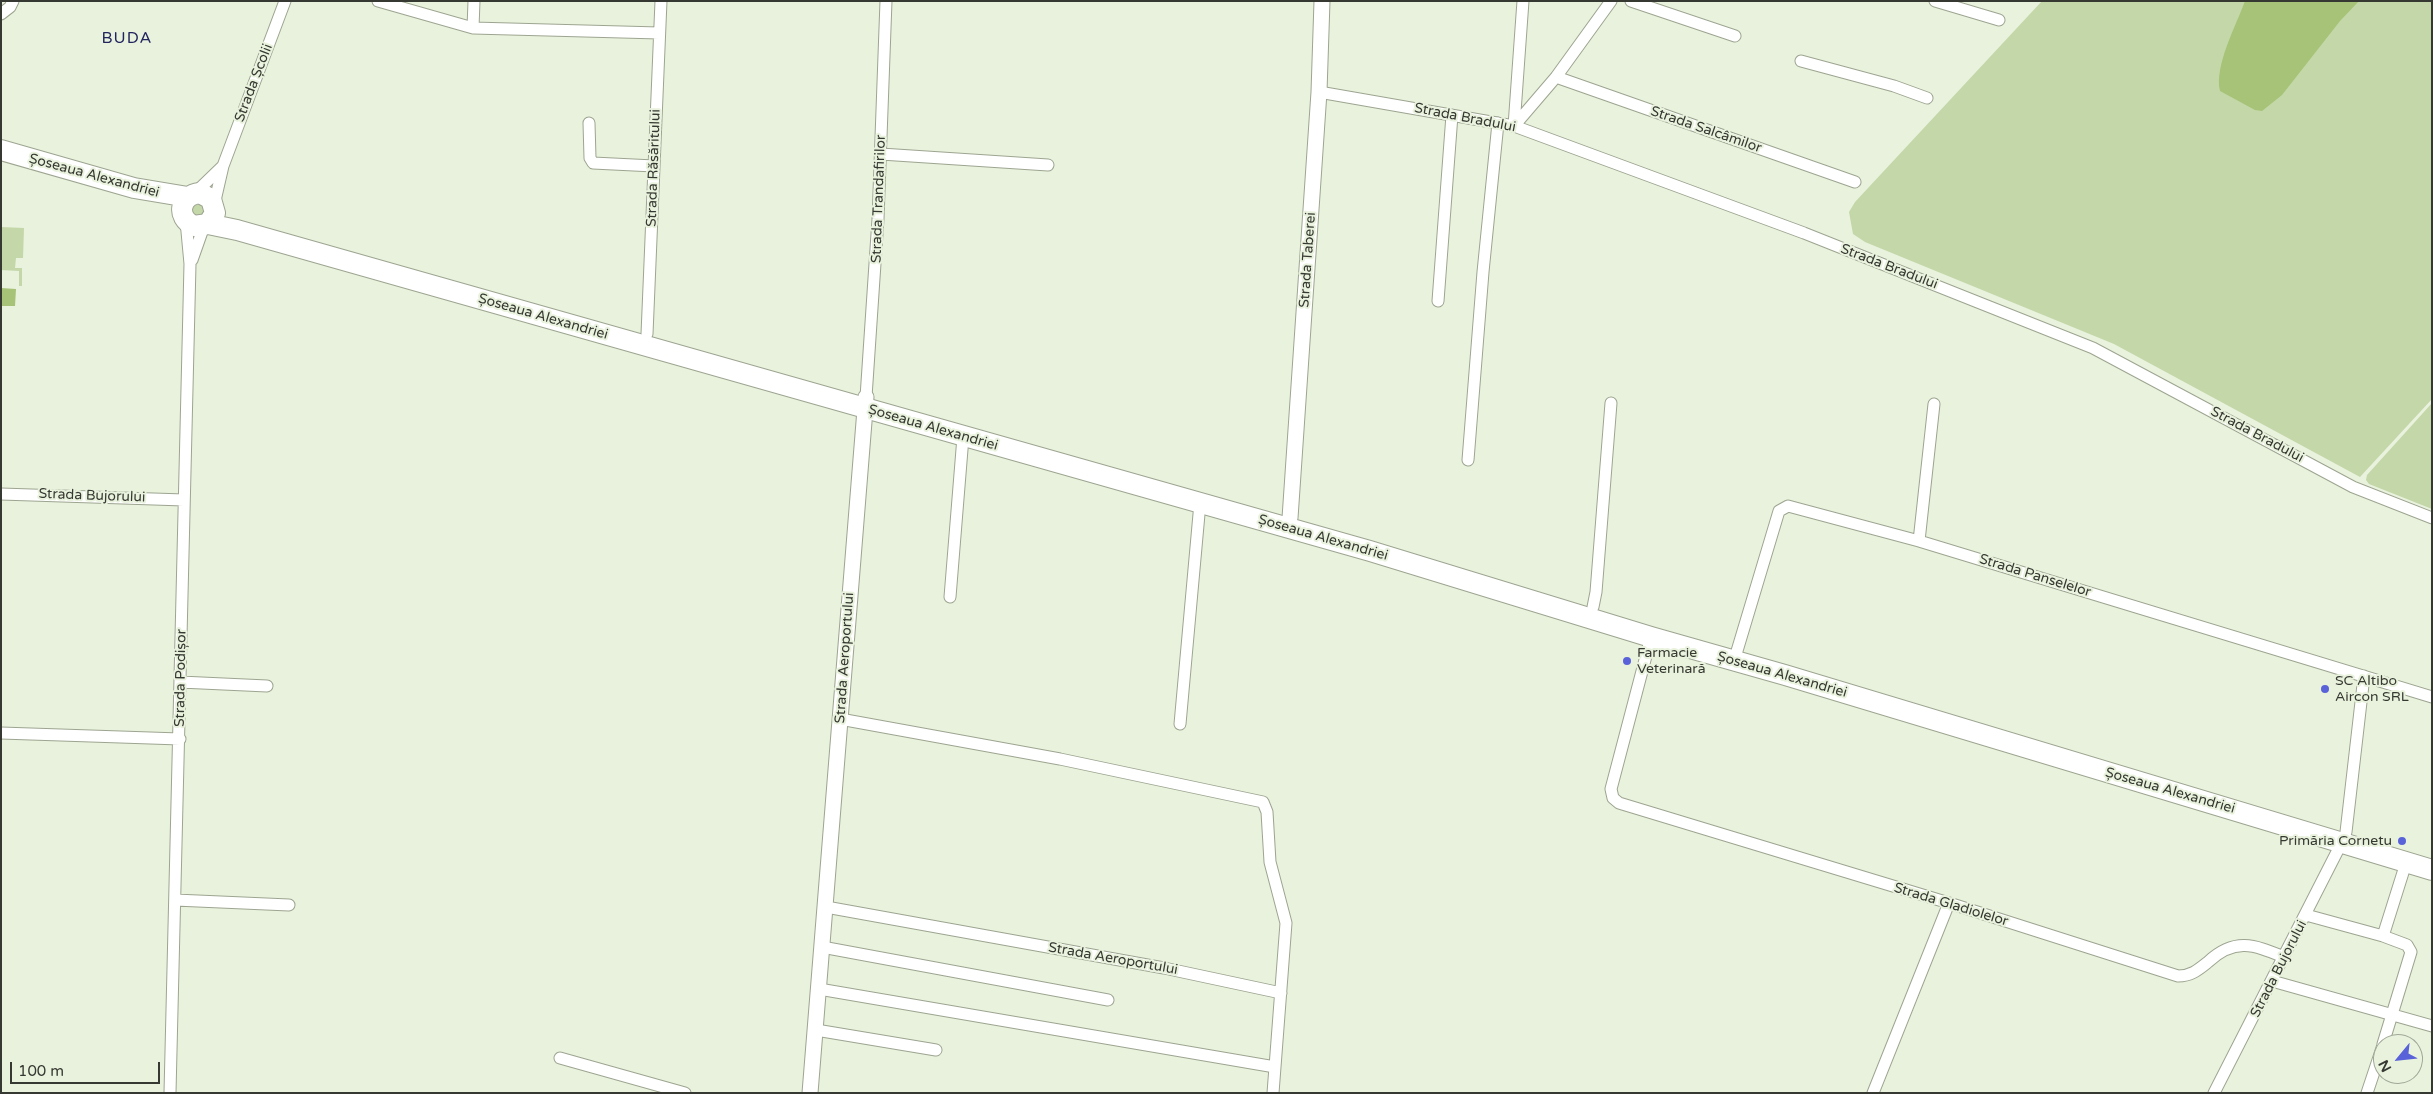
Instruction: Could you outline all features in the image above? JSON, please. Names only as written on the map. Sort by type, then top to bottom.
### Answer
[{"type":"highway","name":"Șoseaua Alexandriei","points":[[1,150],[134,188],[206,195],[202,217]]},
{"type":"highway","name":"Șoseaua Alexandriei","points":[[1,161],[202,217],[237,230],[1290,518],[1737,651],[2343,838],[2406,863],[2432,870]]},
{"type":"highway","points":[[191,195],[182,206],[202,217]]},
{"type":"highway","name":"Șoseaua Alexandriei","points":[[202,217],[240,219],[647,334],[865,402],[963,437],[1370,551],[1651,637],[2343,838],[2432,858]]},
{"type":"street","points":[[1,14],[10,7],[13,1]]},
{"type":"street","name":"Strada Școlii","points":[[202,217],[285,1]]},
{"type":"street","points":[[378,1],[474,28],[660,32]]},
{"type":"street","points":[[474,1],[474,28]]},
{"type":"street","name":"Strada Răsăritului","points":[[647,334],[661,1]]},
{"type":"street","name":"Strada Trandafirilor","points":[[865,402],[874,289],[886,1]]},
{"type":"street","name":"Strada Taberei","points":[[1290,518],[1319,92],[1322,1]]},
{"type":"street","points":[[1514,126],[1523,1]]},
{"type":"street","points":[[1514,126],[1556,77],[1611,1]]},
{"type":"street","points":[[1631,1],[1735,36]]},
{"type":"street","points":[[1935,1],[2000,20]]},
{"type":"street","points":[[1801,61],[1894,86],[1927,98]]},
{"type":"street","name":"Strada Salcâmilor","points":[[1556,77],[1855,182]]},
{"type":"street","name":"Strada Bradului","points":[[1319,92],[1514,126],[1804,233],[2094,348],[2353,487],[2432,518]]},
{"type":"street","points":[[1438,300],[1452,115]]},
{"type":"street","points":[[589,122],[590,158],[593,163],[654,166]]},
{"type":"street","points":[[1468,460],[1483,272],[1498,123]]},
{"type":"street","points":[[881,154],[1048,165]]},
{"type":"street","name":"Strada Școlii","points":[[191,195],[223,166]]},
{"type":"street","name":"Strada Podișor","points":[[170,1093],[190,264],[202,217]]},
{"type":"street","name":"Strada Podișor","points":[[190,264],[202,217]]},
{"type":"street","name":"Strada Aeroportului","points":[[810,1093],[865,402]]},
{"type":"street","points":[[1593,607],[1596,592],[1611,403]]},
{"type":"street","points":[[1918,541],[1934,404]]},
{"type":"street","points":[[950,597],[963,437]]},
{"type":"street","name":"Strada Bujorului","points":[[1,494],[184,500]]},
{"type":"street","points":[[1180,724],[1200,503]]},
{"type":"street","name":"Strada Panselelor","points":[[1737,651],[1776,520],[1782,507],[1792,506],[1918,541],[2432,697]]},
{"type":"street","name":"Strada Gladiolelor","points":[[1651,637],[1611,790],[1613,798],[1619,803],[1949,903],[2178,976],[2193,973],[2222,951],[2235,946],[2249,945],[2284,958]]},
{"type":"street","name":"Strada Bujorului","points":[[2214,1093],[2306,915],[2343,838],[2364,676]]},
{"type":"street","points":[[180,682],[267,686]]},
{"type":"street","points":[[840,719],[1069,760],[1262,802],[1267,812],[1270,862],[1286,923],[1273,1093]]},
{"type":"street","points":[[1,733],[180,739]]},
{"type":"street","points":[[2382,936],[2406,863]]},
{"type":"street","points":[[175,900],[289,905]]},
{"type":"street","points":[[1873,1093],[1949,903]]},
{"type":"street","name":"Strada Aeroportului","points":[[826,907],[1164,968],[1280,992]]},
{"type":"street","points":[[2306,915],[2382,936],[2407,945],[2411,952],[2386,1034]]},
{"type":"street","points":[[822,947],[1108,1000]]},
{"type":"street","points":[[2272,981],[2432,1026]]},
{"type":"street","points":[[819,989],[1275,1067]]},
{"type":"street","points":[[816,1030],[936,1050]]},
{"type":"street","points":[[560,1058],[685,1093]]},
{"type":"shaded area","points":[[2042,1],[2432,1],[2432,399],[2360,477],[2114,344],[1865,242],[1853,234],[1849,212],[1855,202]]},
{"type":"shaded area","points":[[2245,1],[2359,1],[2340,21],[2282,95],[2262,111],[2255,110],[2220,91],[2220,70],[2223,58]]},
{"type":"shaded area","points":[[195,203],[203,204],[205,215],[193,217],[191,207]]},
{"type":"shaded area","points":[[1,227],[24,228],[23,258],[16,258],[15,268],[22,268],[22,286],[19,286],[19,271],[1,270]]},
{"type":"shaded area","points":[[1,288],[16,289],[15,306],[1,306]]},
{"type":"shaded area","points":[[2432,403],[2432,509],[2369,484],[2366,480],[2367,475]]},
{"type":"place","name":"Farmacie Veterinară","points":[[1627,661]]},
{"type":"place","name":"SC Altibo Aircon SRL","points":[[2325,689]]},
{"type":"place","name":"Primăria Cornetu","points":[[2402,841]]},
{"type":"district","name":"BUDA","points":[[127,39]]}]
